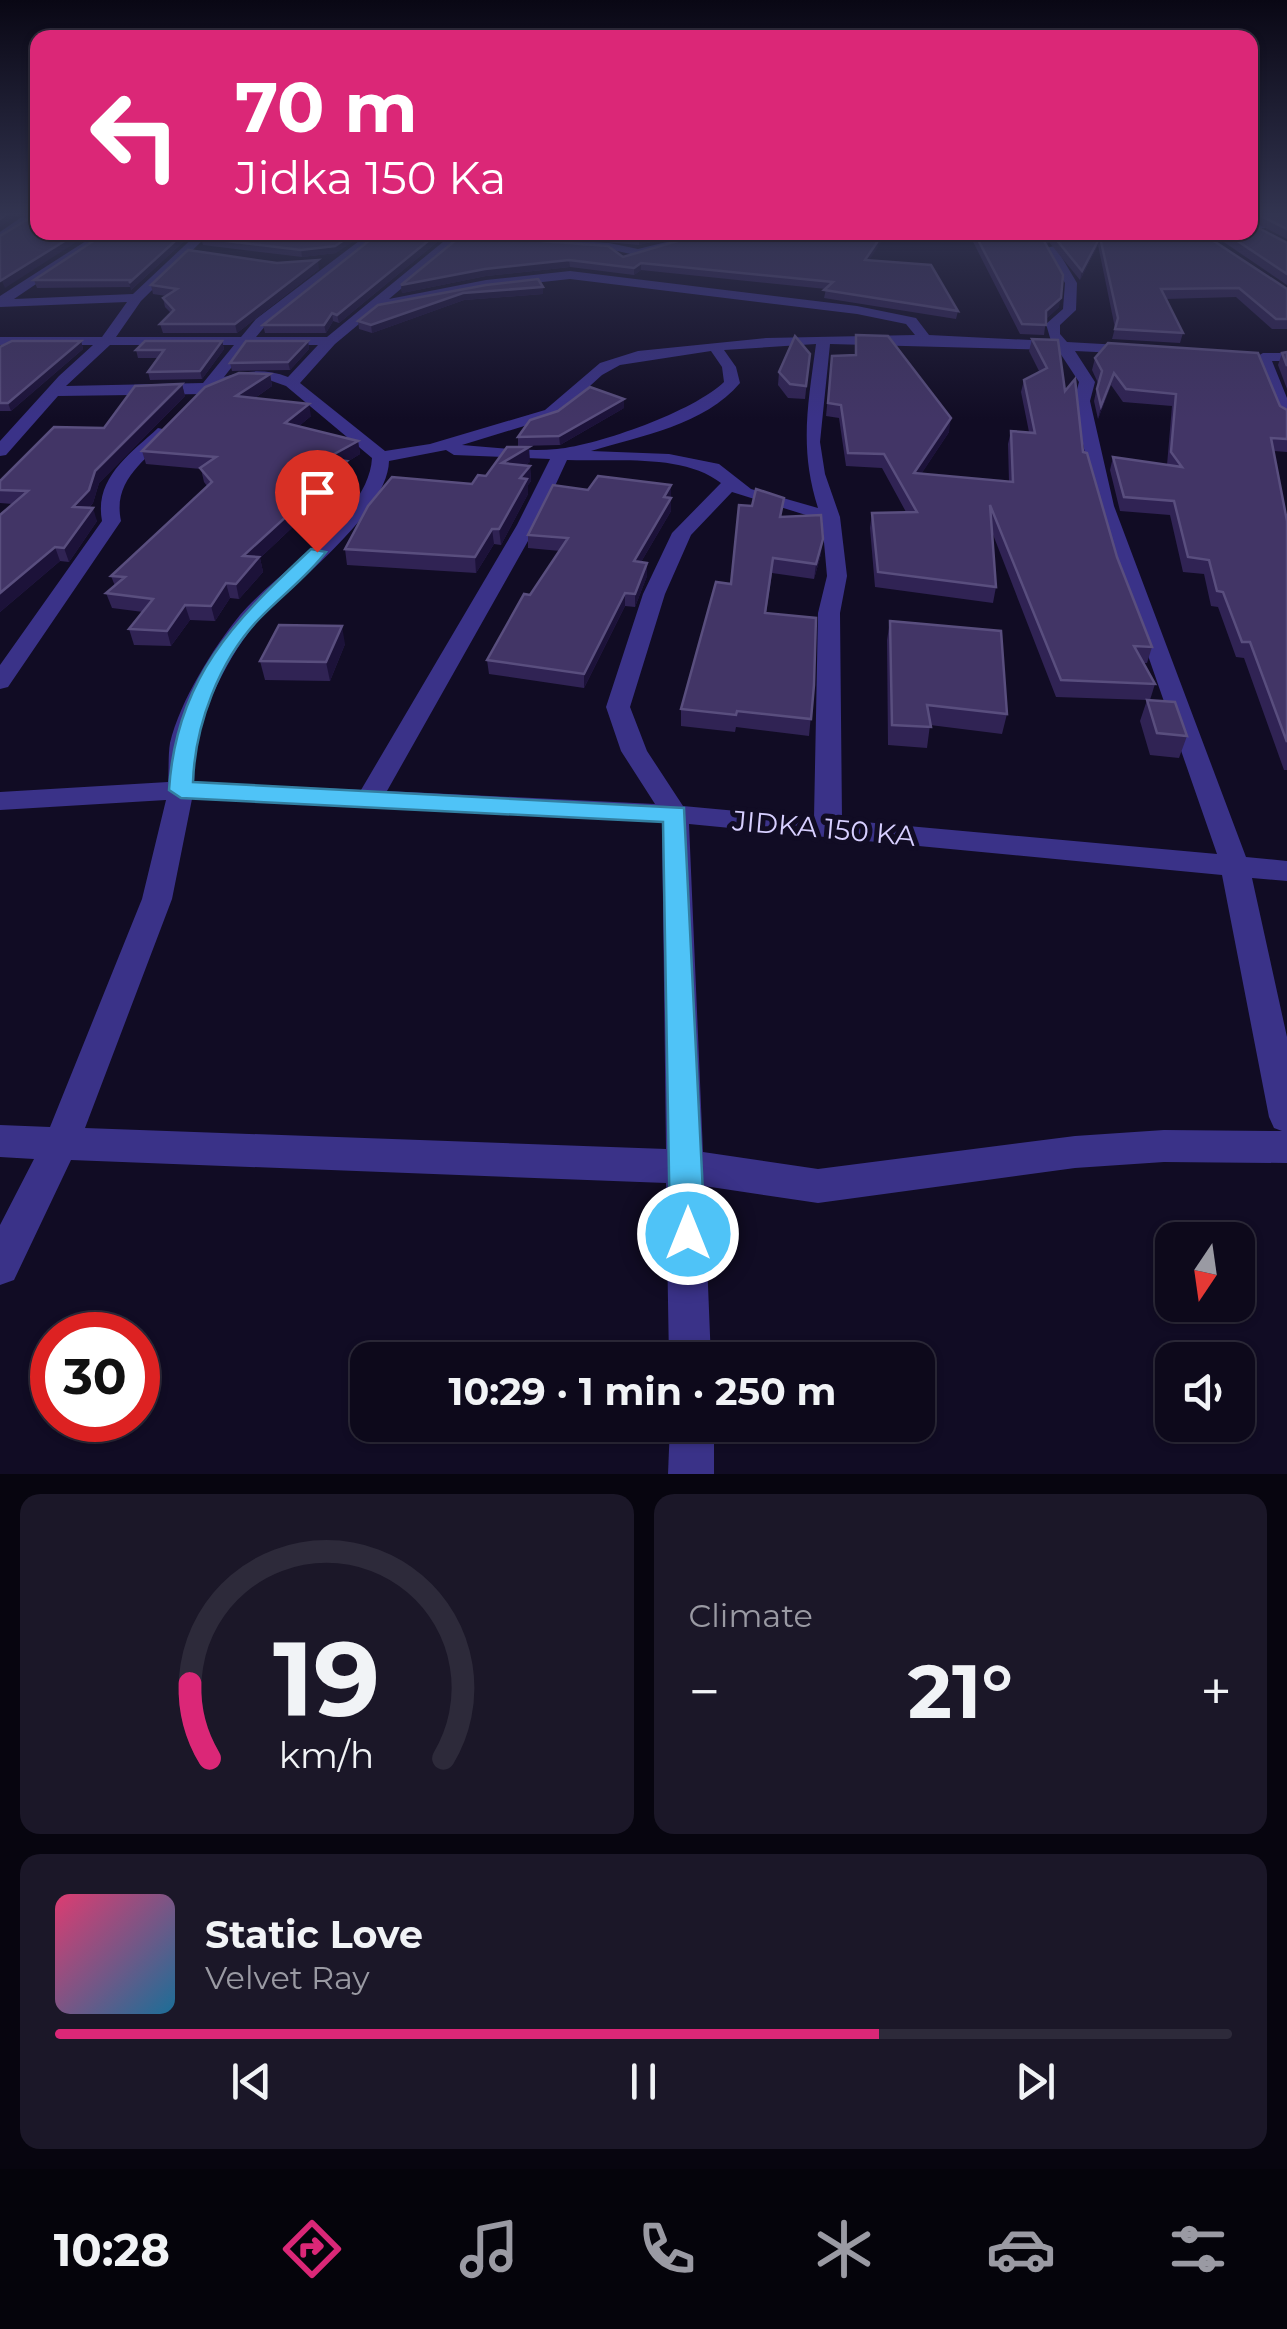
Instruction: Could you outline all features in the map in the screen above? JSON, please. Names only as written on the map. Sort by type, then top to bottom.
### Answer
[{"type":"street","points":[[0,303],[34,281]]},
{"type":"street","points":[[0,450],[106,341],[136,298],[154,281]]},
{"type":"street","points":[[201,394],[242,339],[316,281]]},
{"type":"street","points":[[291,383],[330,340],[402,281]]},
{"type":"street","points":[[376,305],[516,281]]},
{"type":"street","points":[[617,281],[856,310],[912,321],[924,338]]},
{"type":"street","points":[[1069,281],[1069,310],[1054,324],[1053,334],[1079,364],[1086,382],[1082,401],[1105,506],[1235,866],[1287,1117]]},
{"type":"street","points":[[0,303],[136,298]]},
{"type":"street","points":[[55,391],[201,394],[242,376],[271,376],[291,383],[381,457],[432,448],[567,406],[584,382],[612,362],[715,347],[779,340],[924,338],[1154,351]]},
{"type":"street","points":[[0,342],[330,340]]},
{"type":"street","points":[[823,340],[812,442],[816,474],[831,517],[837,576],[829,613],[828,828]]},
{"type":"street","points":[[369,799],[527,525],[561,454],[696,411],[721,398],[732,383],[729,367],[715,347]]},
{"type":"street","points":[[1245,356],[1287,357]]},
{"type":"street","points":[[1263,357],[1287,418]]},
{"type":"street","points":[[0,682],[112,521],[106,503],[110,486],[180,415]]},
{"type":"street","points":[[432,448],[669,459],[713,468],[744,493],[831,517]]},
{"type":"street","points":[[0,1266],[61,1143],[157,899],[181,790],[183,743],[218,660],[250,617],[340,531],[380,478],[381,457]]},
{"type":"street","points":[[690,1342],[688,1168],[675,814],[634,751],[618,707],[654,594],[682,533],[733,481]]},
{"type":"street","name":"JIDKA 150 KA","points":[[0,801],[181,790],[675,814],[1287,871]]},
{"type":"street","points":[[0,1141],[688,1168],[818,1186],[1075,1152],[1164,1146],[1287,1147]]},
{"type":"street","points":[[691,1474],[692,1442]]},
{"type":"building","points":[[155,281],[291,281],[235,324],[160,324],[174,310],[163,298],[177,289],[151,285]]},
{"type":"building","points":[[319,281],[379,281],[337,315],[332,313],[324,325],[263,325]]},
{"type":"building","points":[[539,281],[543,287],[463,293],[371,325],[358,321],[378,305],[486,285]]},
{"type":"building","points":[[821,281],[940,281],[958,311],[824,290],[833,282]]},
{"type":"building","points":[[999,281],[1062,281],[1061,298],[1046,311],[1046,325],[1022,324]]},
{"type":"building","points":[[1110,281],[1274,281],[1287,289],[1287,319],[1276,319],[1239,288],[1161,289],[1183,333],[1115,329],[1118,318]]},
{"type":"building","points":[[856,335],[888,336],[951,418],[914,473],[1013,482],[1011,431],[1035,433],[1024,380],[1047,368],[1032,339],[1058,340],[1065,391],[1075,379],[1083,452],[1087,453],[1117,557],[1152,647],[1134,646],[1155,684],[1061,680],[990,505],[996,587],[878,572],[872,513],[917,512],[884,454],[848,453],[841,405],[828,403],[832,356],[856,355]]},
{"type":"building","points":[[795,336],[810,354],[806,386],[790,384],[779,372]]},
{"type":"building","points":[[12,341],[81,341],[8,403],[0,403],[0,347]]},
{"type":"building","points":[[145,341],[222,341],[200,371],[148,372],[164,350],[136,350]]},
{"type":"building","points":[[246,341],[308,341],[288,362],[230,363]]},
{"type":"building","points":[[1108,343],[1258,353],[1280,406],[1287,410],[1287,439],[1271,438],[1287,521],[1287,742],[1250,642],[1242,642],[1223,592],[1217,591],[1209,560],[1188,557],[1174,501],[1124,497],[1113,457],[1182,467],[1171,452],[1176,394],[1126,389],[1114,373],[1101,406],[1097,389],[1102,371],[1095,358]]},
{"type":"building","points":[[239,373],[270,374],[236,396],[309,404],[285,423],[358,441],[327,458],[347,461],[243,556],[259,557],[236,584],[226,583],[211,606],[185,605],[167,631],[129,629],[153,599],[106,593],[125,577],[111,576],[212,482],[200,468],[216,457],[142,451],[205,387]]},
{"type":"building","points":[[182,384],[95,471],[89,490],[73,507],[93,508],[64,548],[55,547],[0,593],[0,515],[28,491],[0,490],[0,481],[54,427],[104,428],[135,386]]},
{"type":"building","points":[[590,387],[624,399],[559,436],[518,437],[530,420],[558,411]]},
{"type":"building","points":[[507,447],[529,447],[502,463],[530,466],[520,478],[527,479],[499,529],[492,529],[475,557],[345,549],[368,506],[392,477],[472,484],[478,475],[486,476]]},
{"type":"building","points":[[598,476],[671,485],[664,497],[671,498],[634,561],[647,563],[635,594],[625,593],[584,674],[487,660],[524,594],[530,595],[568,538],[528,535],[553,485],[588,490]]},
{"type":"building","points":[[756,489],[784,498],[780,517],[821,515],[823,539],[816,564],[773,558],[765,613],[816,618],[811,719],[681,709],[716,582],[731,584],[739,505],[752,506]]},
{"type":"building","points":[[890,621],[1001,631],[1007,714],[927,705],[931,727],[892,725]]},
{"type":"building","points":[[279,625],[342,626],[326,662],[260,661]]},
{"type":"building","points":[[1147,700],[1175,702],[1187,736],[1157,733]]},
{"type":"route","points":[[317,552],[250,617],[218,660],[183,743],[181,790],[675,814],[688,1234]]}]
